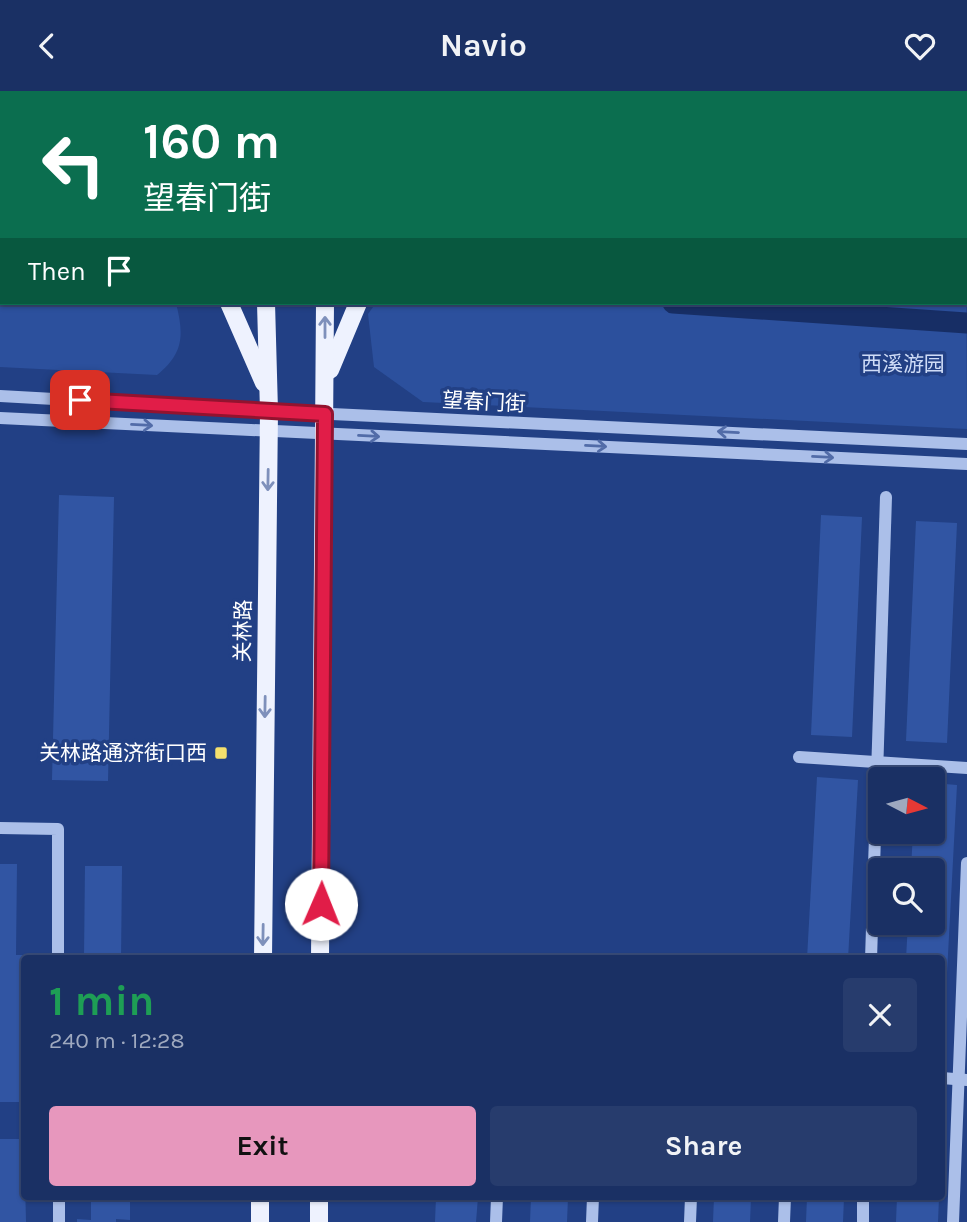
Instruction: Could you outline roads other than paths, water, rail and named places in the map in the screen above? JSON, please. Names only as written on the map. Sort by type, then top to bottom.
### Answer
[{"type":"main road","points":[[230,305],[268,403]]},
{"type":"main road","name":"关林路","points":[[263,955],[268,431],[266,305]]},
{"type":"main road","points":[[320,955],[325,305]]},
{"type":"main road","points":[[325,387],[336,352],[357,305]]},
{"type":"main road","points":[[260,1200],[260,1222]]},
{"type":"main road","points":[[318,1222],[319,1200]]},
{"type":"street","name":"望春门街","points":[[0,396],[268,403],[325,414],[967,444]]},
{"type":"street","name":"望春门街","points":[[0,418],[967,464]]},
{"type":"street","points":[[871,955],[886,498]]},
{"type":"street","points":[[799,757],[967,768]]},
{"type":"street","points":[[0,828],[58,829],[58,955]]},
{"type":"street","points":[[953,1222],[962,1079],[967,863]]},
{"type":"street","points":[[59,1200],[59,1222]]},
{"type":"street","points":[[496,1222],[497,1200]]},
{"type":"street","points":[[592,1222],[593,1200]]},
{"type":"street","points":[[690,1222],[691,1200]]},
{"type":"street","points":[[784,1222],[785,1200]]},
{"type":"street","points":[[863,1200],[863,1222]]},
{"type":"waterway","points":[[702,305],[967,323]]},
{"type":"place","name":"关林路通济街口西","points":[[221,753]]},
{"type":"park label","name":"西溪游园","points":[[903,364]]}]
